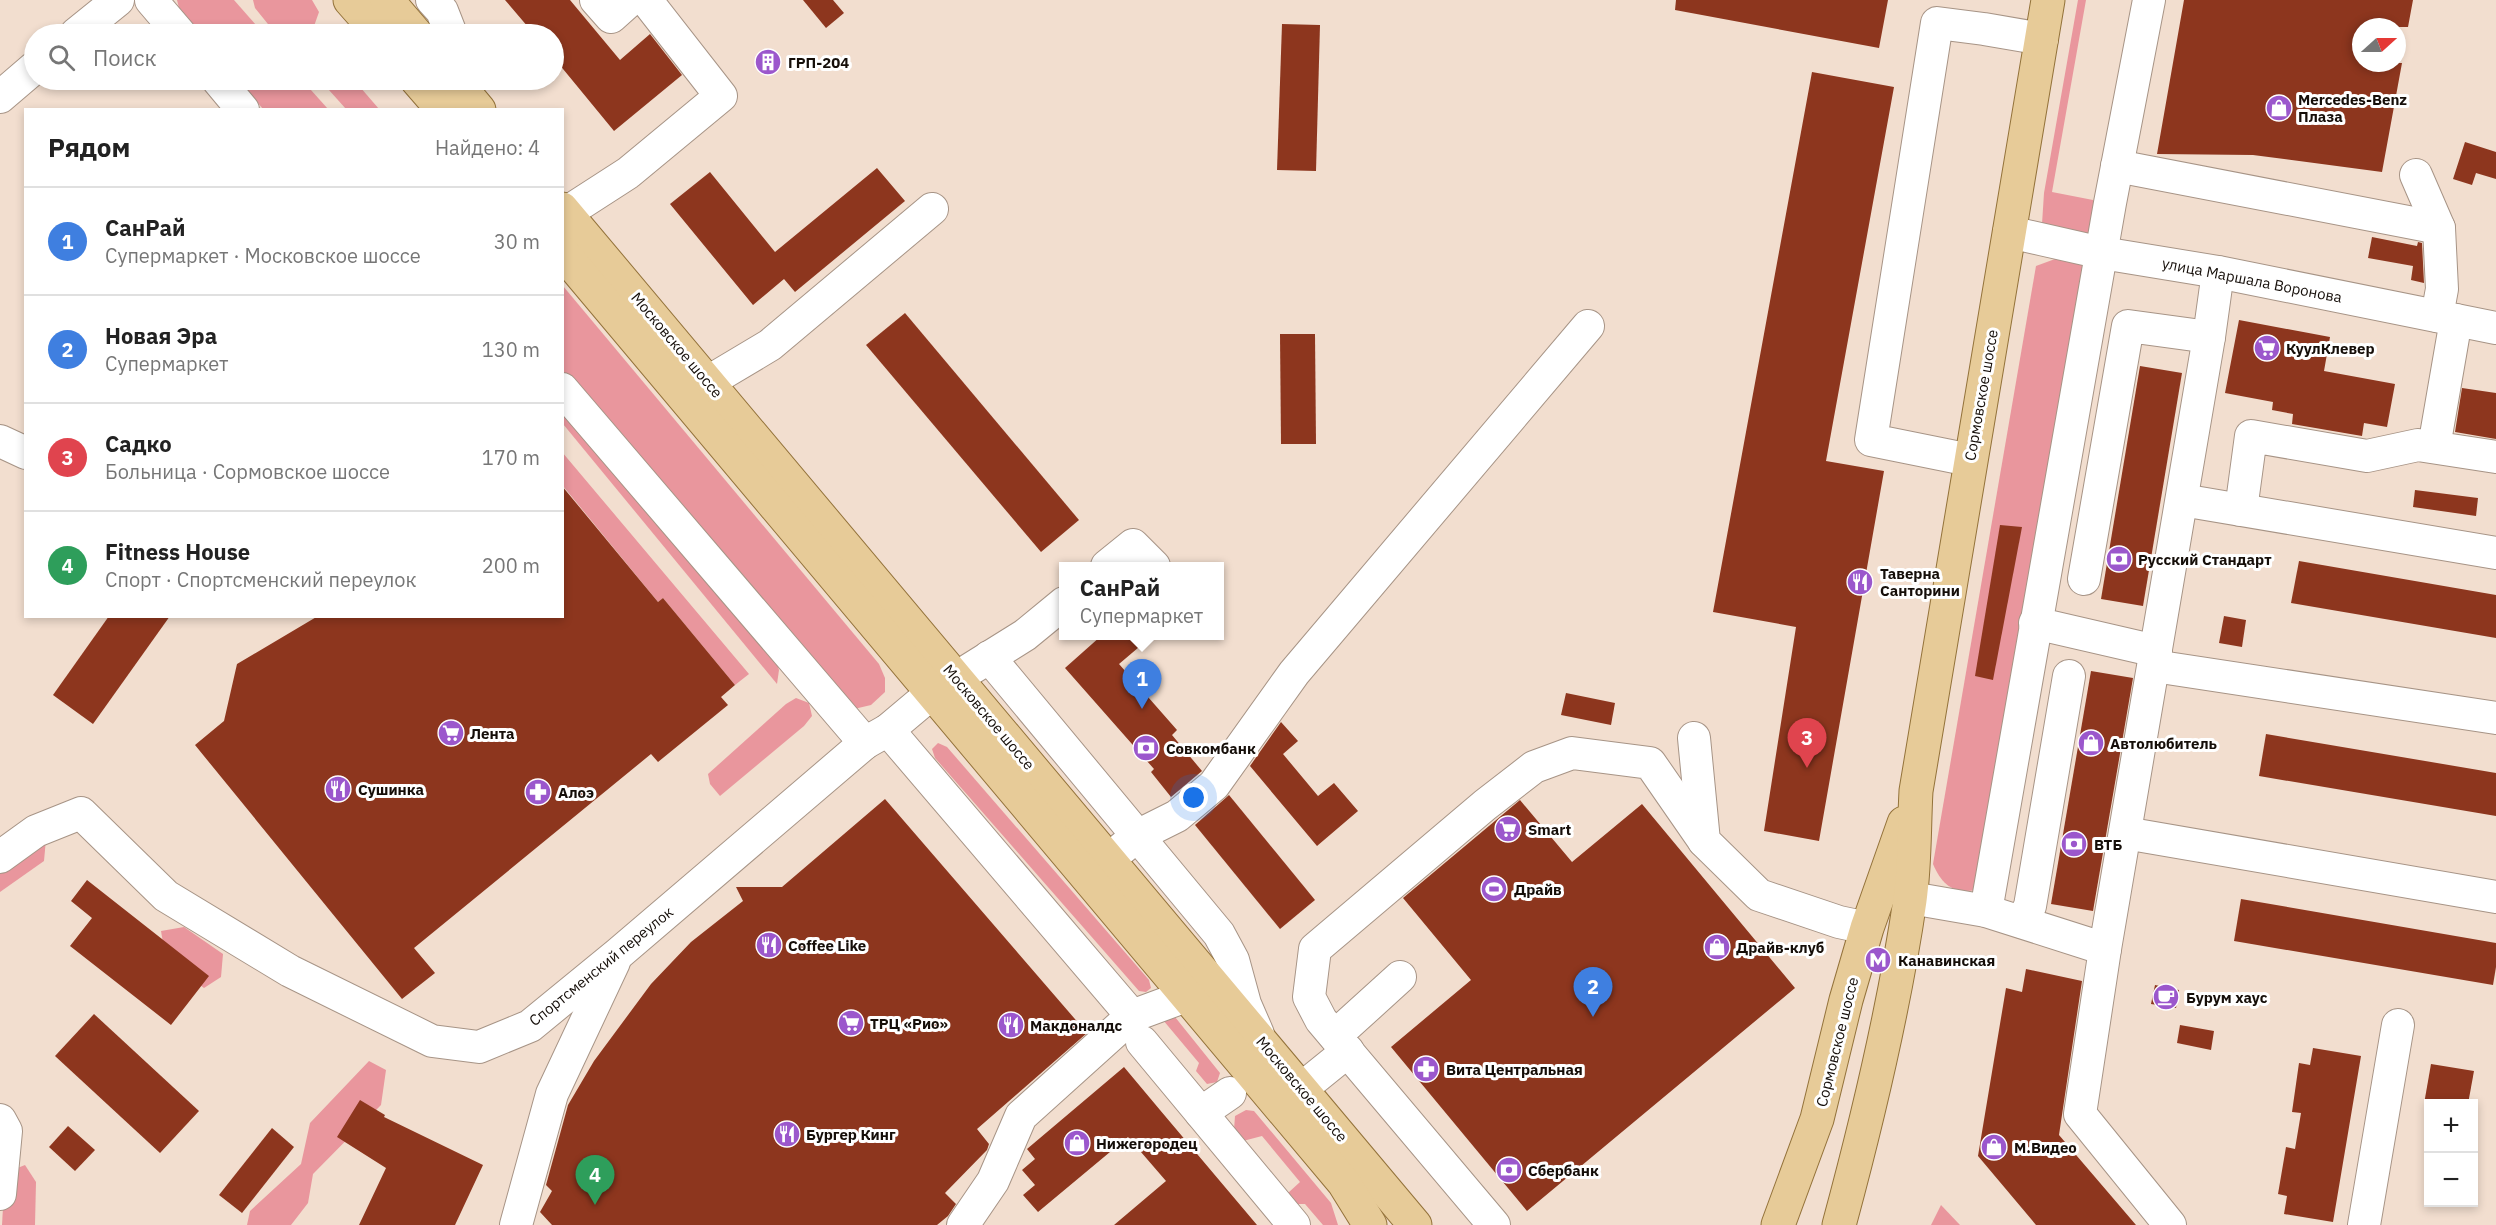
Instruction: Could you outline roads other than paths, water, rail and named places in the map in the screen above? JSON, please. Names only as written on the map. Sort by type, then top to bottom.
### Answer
[{"type":"main road","points":[[351,0],[371,24]]},
{"type":"main road","points":[[387,0],[407,24]]},
{"type":"main road","name":"Сормовское шоссе","points":[[1839,1225],[1862,1141],[1889,1018],[1911,897],[1916,791],[2048,0]]},
{"type":"main road","points":[[447,90],[462,95]]},
{"type":"main road","name":"Московское шоссе","points":[[564,211],[708,382],[1186,996],[1344,1184],[1370,1225]]},
{"type":"main road","name":"Московское шоссе","points":[[564,254],[944,685],[1109,859],[1415,1225]]},
{"type":"main road","name":"Сормовское шоссе","points":[[1778,1225],[1817,1119],[1846,1000],[1867,928],[1916,791]]},
{"type":"street","points":[[88,24],[118,0]]},
{"type":"street","points":[[151,0],[171,24]]},
{"type":"street","points":[[432,0],[442,12],[447,24]]},
{"type":"street","points":[[596,0],[611,17],[630,0]]},
{"type":"street","points":[[564,211],[628,173],[722,96],[646,0]]},
{"type":"street","points":[[1986,911],[2035,623],[2149,0]]},
{"type":"street","points":[[1970,460],[1872,440],[1936,23],[1984,28],[2042,39]]},
{"type":"street","points":[[0,97],[24,77]]},
{"type":"street","points":[[226,90],[241,108]]},
{"type":"street","points":[[2117,166],[2439,228]]},
{"type":"street","points":[[2416,176],[2439,228],[2442,289],[2447,318],[2434,447]]},
{"type":"street","points":[[708,382],[770,345],[932,209]]},
{"type":"street","name":"улица Маршала Воронова","points":[[2009,232],[2102,253],[2218,272],[2496,328]]},
{"type":"street","points":[[2170,1225],[2080,1114],[2105,949],[2182,500],[2218,272]]},
{"type":"street","points":[[1109,859],[1137,836],[1178,816],[1214,785],[1294,673],[1588,326]]},
{"type":"street","points":[[2084,579],[2128,326],[2209,337]]},
{"type":"street","points":[[564,391],[1137,1029],[1201,1113],[1294,1225]]},
{"type":"street","points":[[2241,510],[2251,436],[2367,456],[2418,445],[2496,457]]},
{"type":"street","points":[[0,441],[24,452]]},
{"type":"street","points":[[2182,500],[2496,553]]},
{"type":"street","points":[[1113,562],[1133,545],[1149,562]]},
{"type":"street","name":"Спортсменский переулок","points":[[0,857],[36,831],[81,813],[166,896],[290,971],[432,1041],[479,1047],[530,1026],[876,737],[944,685],[1025,635],[1059,607]]},
{"type":"street","points":[[2035,623],[2155,658],[2496,718]]},
{"type":"street","points":[[989,657],[1219,934],[1233,960],[1245,1004],[1262,1042]]},
{"type":"street","points":[[2022,922],[2030,906],[2069,676]]},
{"type":"street","points":[[1694,738],[1704,841]]},
{"type":"street","points":[[1494,1225],[1321,1020],[1309,996],[1315,949],[1485,806],[1534,767],[1572,753],[1650,763],[1704,841],[1760,895],[1839,922],[1867,928]]},
{"type":"street","points":[[2125,833],[2496,897]]},
{"type":"street","points":[[1911,897],[1986,911],[2105,949]]},
{"type":"street","points":[[516,1225],[552,1094],[618,954]]},
{"type":"street","points":[[1301,1089],[1400,977]]},
{"type":"street","points":[[963,1225],[993,1181],[1021,1116],[1137,1029],[1186,996]]},
{"type":"street","points":[[2364,1225],[2398,1025]]},
{"type":"street","points":[[1201,1113],[1230,1093]]},
{"type":"street","points":[[0,1120],[6,1131],[0,1194]]},
{"type":"place","name":"ГРП-204","points":[[768,62]]},
{"type":"place","name":"Mercedes-Benz Плаза","points":[[2279,108]]},
{"type":"place","name":"КуулКлевер","points":[[2267,348]]},
{"type":"place","name":"Русский Стандарт","points":[[2119,559]]},
{"type":"place","name":"Таверна Санторини","points":[[1860,582]]},
{"type":"place","name":"СанРай","points":[[1142,709]]},
{"type":"place","name":"Лента","points":[[451,733]]},
{"type":"place","name":"Автолюбитель","points":[[2091,743]]},
{"type":"place","name":"Совкомбанк","points":[[1146,748]]},
{"type":"place","name":"Садко","points":[[1807,768]]},
{"type":"place","name":"Сушинка","points":[[338,789]]},
{"type":"place","name":"Алоэ","points":[[538,792]]},
{"type":"place","name":"Smart","points":[[1508,829]]},
{"type":"place","name":"ВТБ","points":[[2074,844]]},
{"type":"place","name":"Драйв","points":[[1494,889]]},
{"type":"place","name":"Coffee Like","points":[[769,945]]},
{"type":"place","name":"Драйв-клуб","points":[[1717,947]]},
{"type":"place","name":"Канавинская","points":[[1878,960]]},
{"type":"place","name":"Бурум хаус","points":[[2166,997]]},
{"type":"place","name":"Новая Эра","points":[[1593,1017]]},
{"type":"place","name":"ТРЦ «Рио»","points":[[851,1023]]},
{"type":"place","name":"Макдоналдс","points":[[1011,1025]]},
{"type":"place","name":"Вита Центральная","points":[[1426,1069]]},
{"type":"place","name":"Бургер Кинг","points":[[787,1134]]},
{"type":"place","name":"Нижегородец","points":[[1077,1143]]},
{"type":"place","name":"М.Видео","points":[[1994,1147]]},
{"type":"place","name":"Сбербанк","points":[[1509,1170]]},
{"type":"place","name":"Fitness House","points":[[595,1205]]}]
